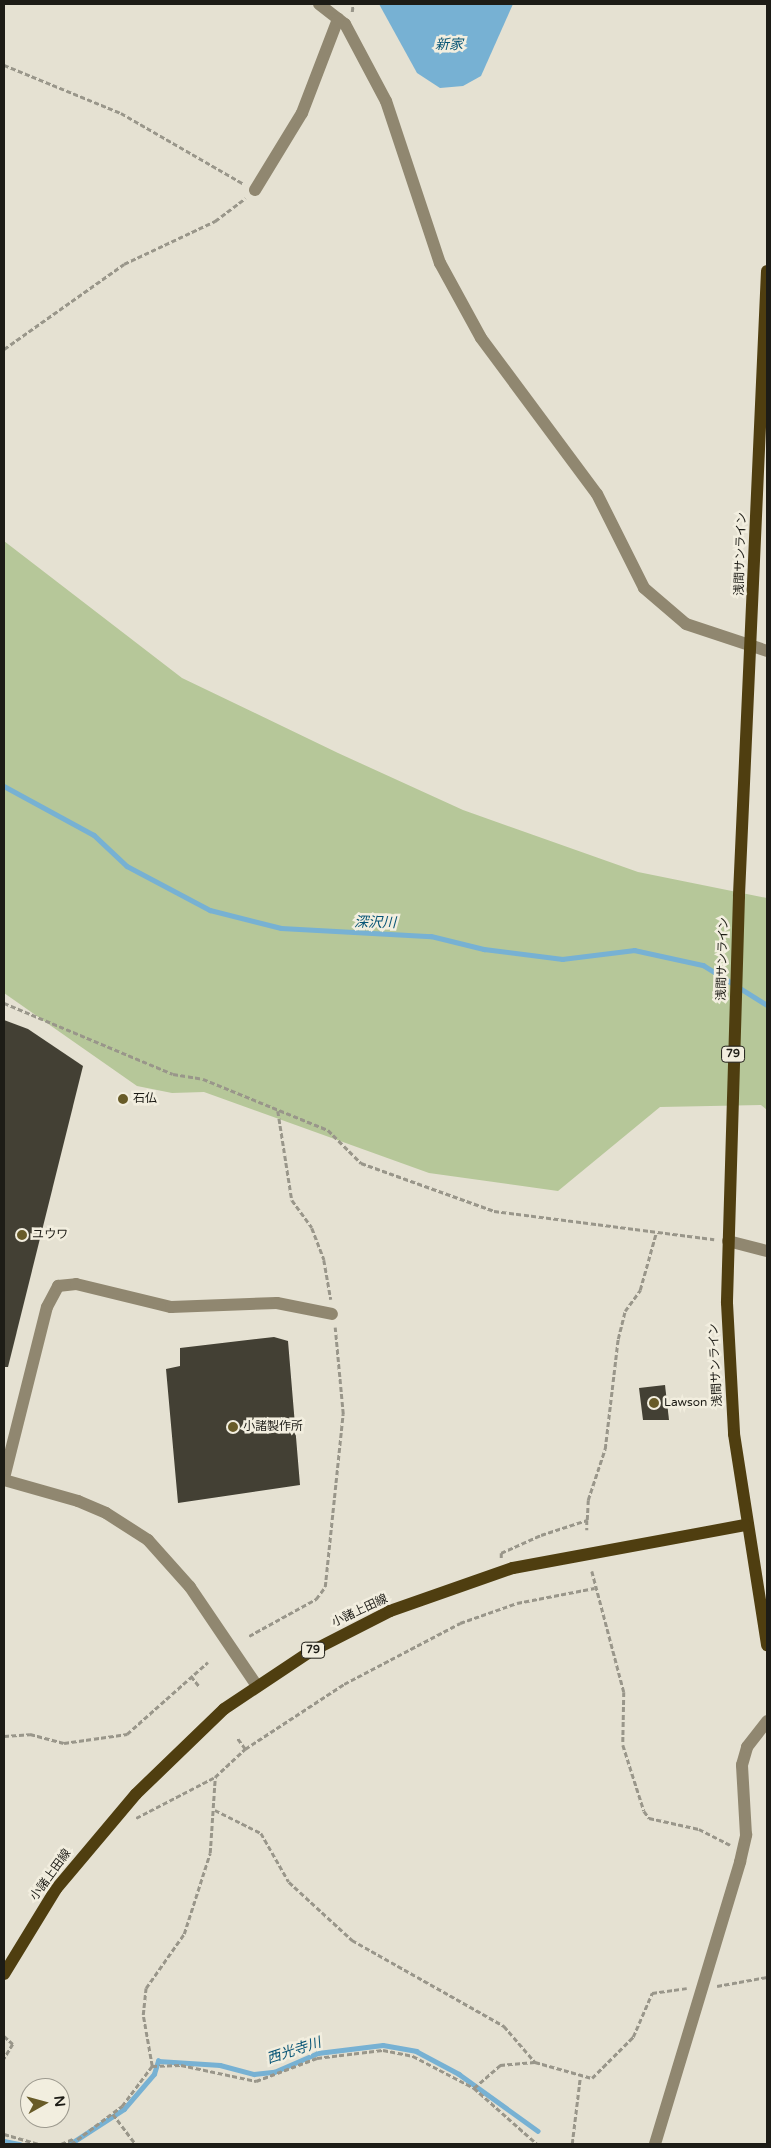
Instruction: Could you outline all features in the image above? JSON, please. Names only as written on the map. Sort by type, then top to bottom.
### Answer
[{"type":"main road","name":"浅間サンライン","points":[[767,272],[739,896],[728,1212],[729,1362],[745,1526],[767,1644]]},
{"type":"main road","name":"小諸上田線","points":[[4,1974],[56,1889],[122,1810],[196,1733],[257,1686],[373,1620],[503,1571],[576,1553],[745,1526]]},
{"type":"street","points":[[319,4],[338,19],[386,101],[440,263],[481,338],[597,494],[644,588],[686,624],[751,643],[767,651]]},
{"type":"street","points":[[255,190],[302,113],[338,19]]},
{"type":"street","points":[[728,1240],[767,1251]]},
{"type":"street","points":[[257,1686],[190,1587],[148,1540],[99,1510],[4,1479],[47,1307],[58,1286],[76,1284],[170,1307],[277,1303],[332,1314]]},
{"type":"street","points":[[655,2144],[743,1850],[746,1819],[742,1765],[747,1746],[767,1721]]},
{"type":"path","points":[[4,65],[114,110],[255,190],[215,221],[124,264],[4,349]]},
{"type":"path","points":[[4,1003],[149,1065],[203,1080],[328,1130],[361,1163],[494,1211],[656,1233],[728,1240]]},
{"type":"path","points":[[249,1636],[316,1600],[325,1587],[343,1414],[324,1260],[312,1228],[292,1200],[278,1111]]},
{"type":"path","points":[[587,1530],[588,1500],[605,1449],[618,1339],[625,1312],[640,1290],[656,1233]]},
{"type":"path","points":[[503,1571],[501,1552],[587,1520]]},
{"type":"path","points":[[592,1571],[594,1588],[624,1692],[623,1745],[644,1811],[649,1818],[699,1828],[743,1850]]},
{"type":"path","points":[[122,1810],[132,1819],[215,1777],[245,1749],[344,1684],[460,1623],[517,1603],[594,1588]]},
{"type":"path","points":[[4,1736],[30,1734],[64,1743],[127,1734],[208,1662]]},
{"type":"path","points":[[191,1676],[199,1686]]},
{"type":"path","points":[[237,1738],[245,1749]]},
{"type":"path","points":[[61,2144],[74,2139],[113,2114],[132,2096],[152,2066],[143,2015],[146,1988],[184,1934],[210,1853],[215,1810],[215,1777]]},
{"type":"path","points":[[215,1810],[261,1833],[289,1882],[352,1940],[504,2026],[535,2062]]},
{"type":"path","points":[[474,2088],[500,2064],[535,2062],[580,2078],[599,2074],[633,2037],[652,1993],[767,1977]]},
{"type":"path","points":[[4,2035],[13,2044],[4,2059]]},
{"type":"path","points":[[152,2066],[181,2065],[256,2081],[317,2058],[383,2050],[413,2056],[474,2088],[537,2144]]},
{"type":"path","points":[[572,2144],[580,2078]]},
{"type":"path","points":[[113,2114],[136,2144]]},
{"type":"path","points":[[4,2134],[40,2144]]},
{"type":"path","points":[[71,2144],[74,2139]]},
{"type":"green space","points":[[4,541],[182,678],[338,753],[463,810],[638,872],[767,898],[767,1110],[761,1105],[660,1107],[558,1191],[429,1173],[204,1092],[172,1093],[137,1086],[4,993]]},
{"type":"water","name":"新家","points":[[379,4],[513,4],[481,76],[463,86],[440,88],[417,73]]},
{"type":"building","name":"ユウワ","points":[[4,1020],[28,1029],[83,1066],[8,1367],[4,1367]]},
{"type":"building","name":"小諸製作所","points":[[274,1337],[288,1341],[300,1485],[178,1503],[166,1369],[180,1366],[180,1348]]},
{"type":"building","name":"Lawson","points":[[665,1385],[669,1420],[643,1420],[639,1388]]},
{"type":"waterway","name":"深沢川","points":[[4,786],[94,835],[127,866],[210,910],[281,928],[431,936],[484,949],[562,959],[634,950],[703,965],[767,1005]]},
{"type":"waterway","name":"西光寺川","points":[[70,2144],[124,2109],[154,2074],[158,2061],[220,2065],[254,2074],[274,2072],[318,2053],[383,2045],[416,2051],[459,2074],[538,2131]]},
{"type":"waterway","name":"西光寺川","points":[[4,2141],[20,2144]]},
{"type":"place","name":"石仏","points":[[123,1099]]},
{"type":"place","name":"ユウワ","points":[[22,1235]]},
{"type":"place","name":"Lawson","points":[[654,1403]]},
{"type":"place","name":"小諸製作所","points":[[233,1427]]}]
